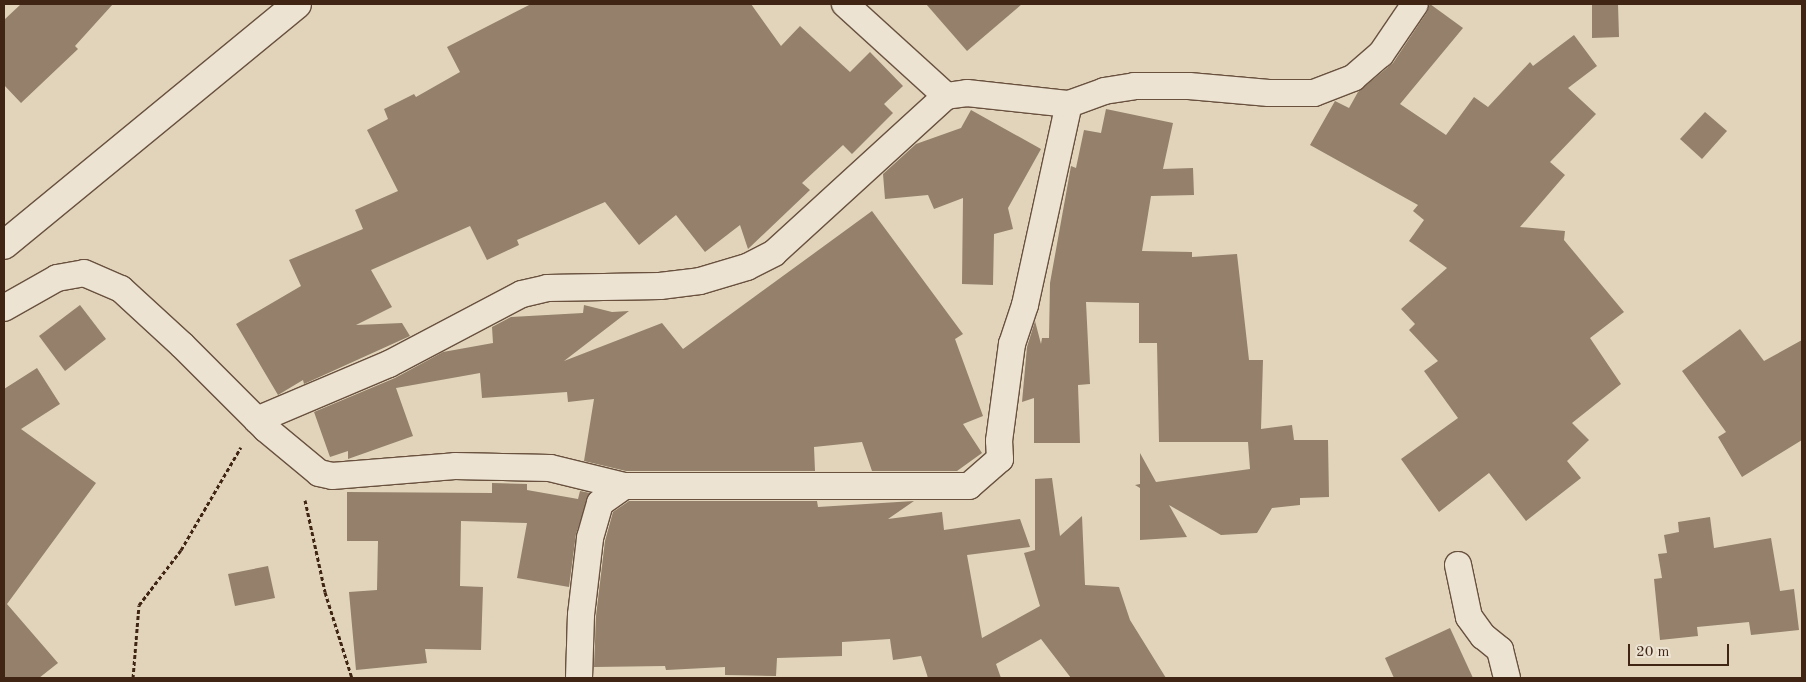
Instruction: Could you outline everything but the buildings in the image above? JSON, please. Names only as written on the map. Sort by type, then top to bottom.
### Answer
[{"type":"main road","points":[[4,245],[297,4]]},
{"type":"street","points":[[845,4],[946,96]]},
{"type":"street","points":[[257,420],[389,364],[522,294],[547,288],[660,286],[700,281],[747,267],[774,253],[946,96],[967,93],[1069,104],[1104,91],[1134,86],[1314,92],[1353,78],[1381,54],[1415,4]]},
{"type":"street","points":[[4,308],[57,278],[84,273],[121,289],[182,345],[257,420],[320,473],[332,476],[455,466],[550,468],[624,486],[969,486],[986,474],[1000,458],[999,441],[1012,344],[1025,305],[1069,104]]},
{"type":"street","points":[[579,678],[580,614],[590,538],[600,503],[624,486]]},
{"type":"street","points":[[1458,565],[1470,617],[1483,636],[1500,650],[1507,678]]},
{"type":"path","points":[[133,678],[139,605],[181,550],[257,420]]},
{"type":"path","points":[[299,457],[309,532],[352,678]]}]
